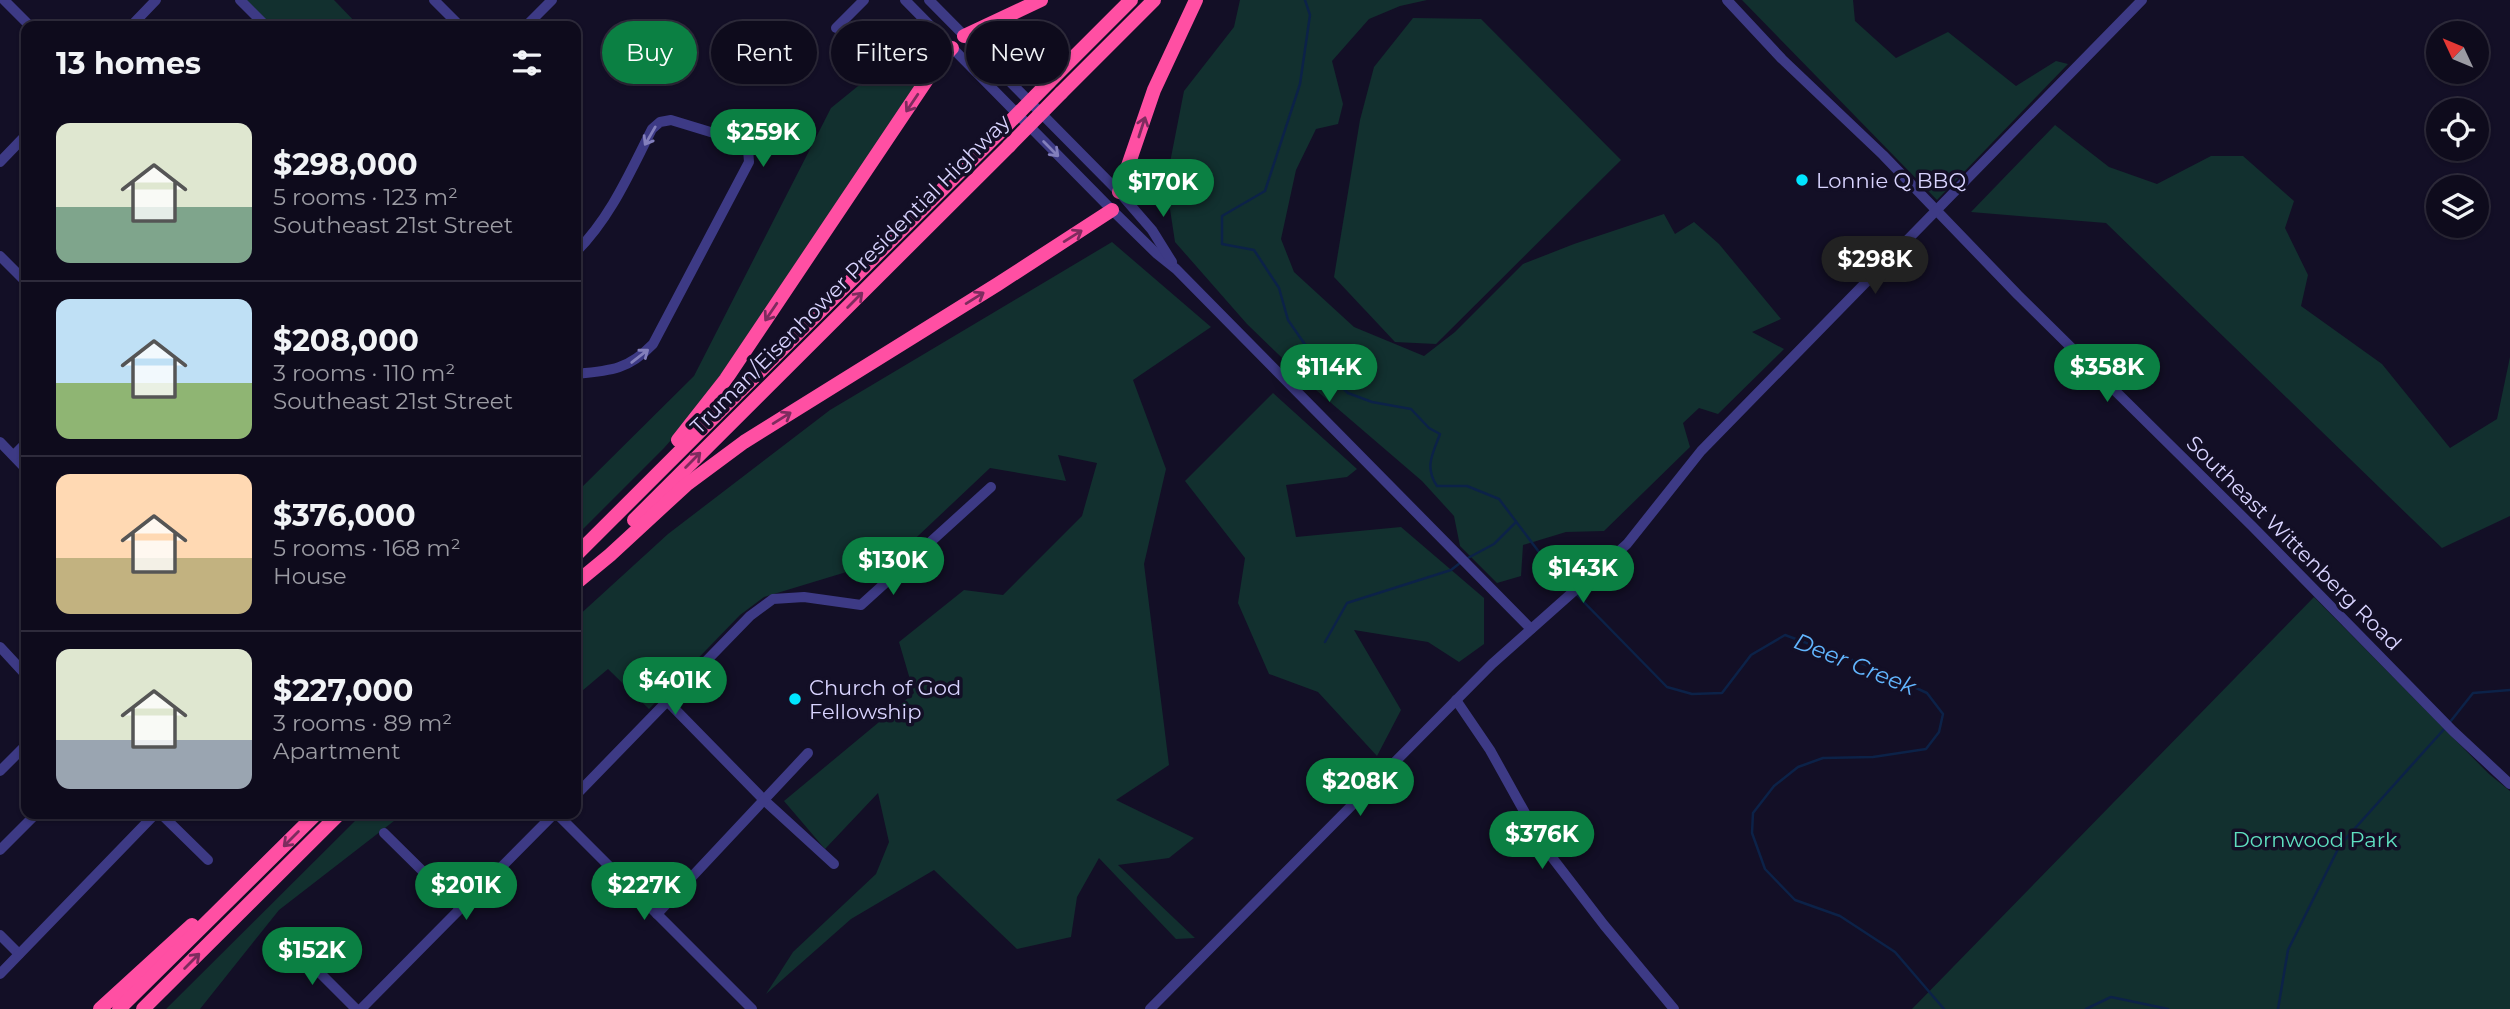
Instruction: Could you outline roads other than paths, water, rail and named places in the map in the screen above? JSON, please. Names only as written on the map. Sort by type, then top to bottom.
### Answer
[{"type":"highway","points":[[964,36],[1041,0]]},
{"type":"highway","name":"Truman/Eisenhower Presidential Highway","points":[[581,550],[1131,0]]},
{"type":"highway","name":"Truman/Eisenhower Presidential Highway","points":[[581,575],[1154,0]]},
{"type":"highway","points":[[1119,192],[1162,70],[1196,0]]},
{"type":"highway","points":[[612,519],[652,468],[690,427],[726,379],[924,84]]},
{"type":"highway","points":[[581,576],[610,555],[686,485],[744,442],[1112,210]]},
{"type":"highway","points":[[119,1009],[311,819]]},
{"type":"highway","points":[[143,1009],[334,819]]},
{"type":"highway","points":[[100,1009],[216,904],[266,864]]},
{"type":"street","points":[[4,0],[25,21]]},
{"type":"street","points":[[136,21],[156,0]]},
{"type":"street","points":[[240,0],[261,21]]},
{"type":"street","points":[[434,0],[455,21]]},
{"type":"street","points":[[531,21],[552,0]]},
{"type":"street","points":[[843,21],[864,0]]},
{"type":"street","points":[[905,0],[926,21]]},
{"type":"street","points":[[929,0],[1119,192],[1152,230],[1176,268]]},
{"type":"street","name":"Southeast Wittenberg Road","points":[[1727,0],[1782,59],[1883,155],[2453,731],[2510,784]]},
{"type":"street","points":[[1150,1009],[1456,700],[1627,544],[1701,452],[2142,0]]},
{"type":"street","points":[[964,36],[952,48],[1112,210],[1156,253],[1176,268],[1462,562],[1531,629]]},
{"type":"street","points":[[581,247],[611,208],[652,129],[660,122],[671,120],[740,141],[748,149],[749,162],[653,344],[638,359],[617,370],[581,374]]},
{"type":"street","points":[[0,162],[21,140]]},
{"type":"street","points":[[1112,210],[1119,192]]},
{"type":"street","points":[[0,256],[21,277]]},
{"type":"street","points":[[0,442],[21,463]]},
{"type":"street","points":[[14,455],[21,448]]},
{"type":"street","points":[[581,790],[750,616],[773,600],[783,598],[804,597],[860,606],[991,487]]},
{"type":"street","points":[[0,647],[21,670]]},
{"type":"street","points":[[1456,700],[1490,750],[1544,847],[1674,1009]]},
{"type":"street","points":[[668,702],[764,800],[834,864]]},
{"type":"street","points":[[0,771],[21,750]]},
{"type":"street","points":[[657,914],[808,753]]},
{"type":"street","points":[[0,850],[31,819]]},
{"type":"street","points":[[0,974],[150,819]]},
{"type":"street","points":[[166,819],[208,860]]},
{"type":"street","points":[[290,943],[358,1009],[550,819]]},
{"type":"street","points":[[560,819],[752,1009]]},
{"type":"street","points":[[384,832],[459,908]]},
{"type":"street","points":[[0,935],[19,954]]},
{"type":"waterway","name":"Deer Creek","points":[[1305,0],[1310,15],[1300,84],[1265,191],[1222,216],[1222,244],[1254,250],[1279,288],[1288,320],[1322,369],[1348,393],[1372,402],[1411,409],[1429,428],[1440,434],[1430,466],[1437,486],[1467,486],[1499,499],[1542,556],[1571,588]]},
{"type":"waterway","points":[[1466,559],[1494,544],[1516,522]]},
{"type":"waterway","points":[[1325,642],[1347,603],[1451,570],[1460,563]]},
{"type":"waterway","name":"Deer Creek","points":[[1575,593],[1667,687],[1692,694],[1722,693],[1751,655],[1785,635],[1866,665],[1927,693],[1943,714],[1939,732],[1926,749],[1873,757],[1823,758],[1798,767],[1774,786],[1753,813],[1752,833],[1765,869],[1795,900],[1840,916],[1895,952],[1944,1009]]},
{"type":"waterway","points":[[2450,722],[2473,693],[2510,690]]},
{"type":"waterway","points":[[2278,1009],[2288,950],[2340,845],[2446,727]]},
{"type":"waterway","name":"Deer Creek","points":[[2086,1009],[2111,997],[2168,1009]]},
{"type":"place","name":"Lonnie Q BBQ","points":[[1802,180]]},
{"type":"place","name":"Church of God Fellowship","points":[[795,699]]},
{"type":"park label","name":"Dornwood Park","points":[[2315,839]]}]
